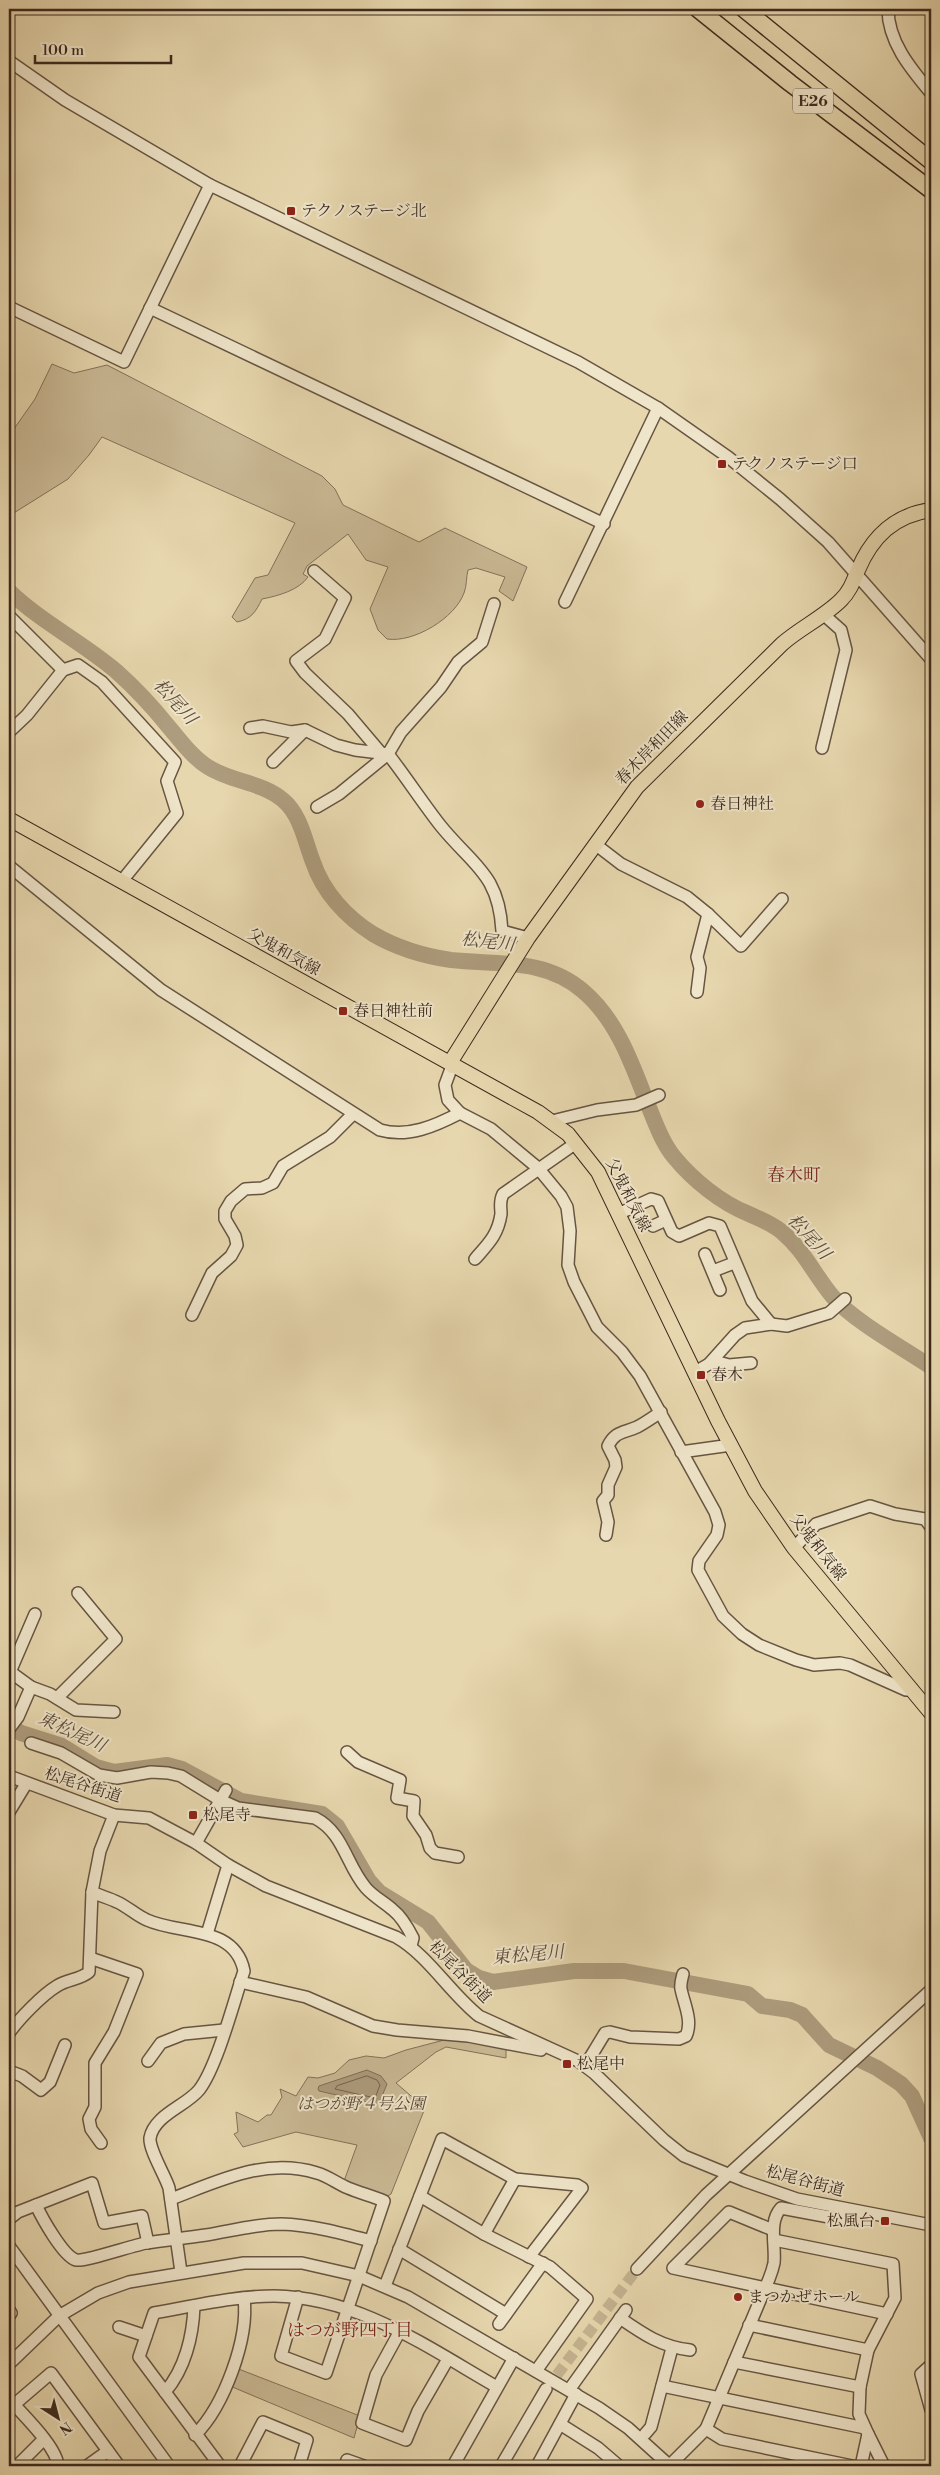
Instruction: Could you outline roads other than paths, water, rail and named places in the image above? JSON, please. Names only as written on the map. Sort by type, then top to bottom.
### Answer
[{"type":"highway","name":"E26","points":[[698,9],[790,83],[931,190]]},
{"type":"highway","name":"E26","points":[[744,9],[931,162]]},
{"type":"main road","name":"春木岸和田線","points":[[452,1066],[453,1058],[500,979],[636,787],[782,644],[798,630],[841,601],[851,589],[857,572],[875,538],[888,526],[921,511],[931,510]]},
{"type":"main road","name":"父鬼和気線","points":[[9,819],[552,1121],[576,1143],[598,1172],[755,1491],[794,1548],[931,1713]]},
{"type":"street","points":[[888,9],[888,20],[895,42],[931,93]]},
{"type":"street","points":[[9,61],[88,115],[210,185],[578,362],[658,408],[712,446],[780,499],[828,542],[857,572],[931,659]]},
{"type":"street","points":[[9,307],[124,362],[210,185]]},
{"type":"street","points":[[150,308],[604,524]]},
{"type":"street","points":[[565,602],[658,408]]},
{"type":"street","points":[[314,571],[344,598],[325,639],[296,660],[305,673],[385,753],[441,826],[483,870],[490,881],[502,919],[502,931],[525,942]]},
{"type":"street","points":[[317,806],[339,794],[385,753],[441,687],[458,662],[482,642],[494,604]]},
{"type":"street","points":[[822,748],[846,650],[841,630],[823,614]]},
{"type":"street","points":[[9,616],[63,670]]},
{"type":"street","points":[[9,732],[28,715],[63,670],[78,665],[102,682],[175,762],[167,781],[177,813],[121,882]]},
{"type":"street","points":[[250,728],[263,726],[291,732],[305,730],[336,745],[355,750],[385,753]]},
{"type":"street","points":[[273,762],[305,730]]},
{"type":"street","points":[[595,844],[621,864],[687,898],[708,914],[741,946],[782,899]]},
{"type":"street","points":[[9,866],[161,990],[352,1114],[380,1130],[393,1133],[434,1126],[460,1113]]},
{"type":"street","points":[[697,992],[700,968],[697,957],[708,914]]},
{"type":"street","points":[[452,1066],[445,1085],[448,1100],[460,1113],[491,1130],[538,1168],[561,1196],[567,1207],[570,1231],[568,1266],[574,1282],[598,1327],[622,1352],[640,1376],[716,1512],[719,1525],[717,1535],[699,1561],[698,1570],[723,1616],[742,1634],[796,1660],[814,1665],[840,1663],[906,1690],[912,1689]]},
{"type":"street","points":[[552,1121],[597,1110],[636,1105],[657,1096]]},
{"type":"street","points":[[192,1315],[212,1273],[231,1256],[237,1245],[235,1236],[225,1219],[225,1211],[230,1202],[245,1190],[262,1188],[273,1183],[283,1166],[330,1137],[352,1114]]},
{"type":"street","points":[[475,1259],[495,1236],[501,1212],[500,1201],[503,1194],[576,1143]]},
{"type":"street","points":[[618,1214],[651,1199],[658,1201],[672,1232],[680,1236],[709,1223],[724,1226],[734,1263],[752,1301],[772,1324]]},
{"type":"street","points":[[653,1226],[666,1220]]},
{"type":"street","points":[[705,1254],[720,1290]]},
{"type":"street","points":[[713,1271],[734,1263]]},
{"type":"street","points":[[709,1364],[735,1335],[745,1328],[772,1324],[787,1326],[829,1314],[845,1299]]},
{"type":"street","points":[[695,1372],[709,1364],[718,1362],[729,1366],[751,1363]]},
{"type":"street","points":[[606,1535],[608,1522],[604,1502],[608,1495],[608,1485],[616,1467],[615,1460],[608,1446],[612,1438],[620,1432],[636,1428],[661,1412]]},
{"type":"street","points":[[681,1452],[731,1445]]},
{"type":"street","points":[[794,1548],[816,1524],[870,1506],[895,1514],[925,1519],[931,1527]]},
{"type":"street","points":[[57,1698],[116,1639],[78,1593]]},
{"type":"street","points":[[35,1614],[9,1672],[31,1687],[57,1698],[76,1710],[114,1712]]},
{"type":"street","points":[[9,1729],[18,1717],[31,1687]]},
{"type":"street","points":[[31,1743],[61,1753],[99,1775],[117,1778],[151,1772],[168,1772],[181,1776],[223,1796],[238,1808],[315,1818],[325,1823],[340,1841],[365,1887],[374,1897],[393,1910],[405,1923],[414,1938],[411,1946]]},
{"type":"street","points":[[347,1752],[358,1762],[400,1780],[397,1798],[414,1801],[413,1816],[426,1835],[430,1848],[435,1853],[458,1857]]},
{"type":"street","name":"松尾谷街道","points":[[9,1776],[26,1784],[114,1815],[149,1818],[196,1843],[228,1865],[266,1886],[396,1937],[411,1946],[465,2005],[479,2016],[585,2066],[664,2140],[684,2156],[797,2199],[931,2225]]},
{"type":"street","points":[[9,1812],[26,1784]]},
{"type":"street","points":[[196,1843],[223,1796]]},
{"type":"street","points":[[9,2033],[55,1987],[68,1980],[84,1977],[89,1972],[92,1892],[100,1851],[114,1815]]},
{"type":"street","points":[[207,1934],[228,1865]]},
{"type":"street","points":[[92,1892],[118,1903],[147,1920],[207,1934],[229,1945],[236,1951],[242,1961],[244,1971],[224,2030],[202,2085],[190,2099],[162,2119],[150,2138],[152,2147],[166,2177],[171,2199],[177,2240],[176,2273]]},
{"type":"street","points":[[90,1958],[137,1974],[114,2032],[96,2063],[95,2107],[89,2119],[91,2129],[101,2143]]},
{"type":"street","points":[[585,2066],[605,2033],[610,2032],[630,2037],[679,2038],[686,2036],[688,2030],[686,2005],[680,1988],[683,1974]]},
{"type":"street","points":[[240,1982],[306,1997],[373,2026],[468,2036],[560,2053]]},
{"type":"street","points":[[636,2269],[706,2195],[931,1990]]},
{"type":"street","points":[[148,2061],[161,2043],[184,2034],[224,2030]]},
{"type":"street","points":[[9,2071],[22,2076],[42,2090],[50,2082],[65,2045]]},
{"type":"street","points":[[385,2286],[443,2136],[515,2179],[577,2185],[582,2188],[529,2257]]},
{"type":"street","points":[[171,2199],[250,2170],[278,2167],[306,2170],[384,2201],[326,2373],[281,2356],[298,2297]]},
{"type":"street","points":[[484,2234],[515,2179]]},
{"type":"street","points":[[9,2219],[18,2212],[92,2183],[104,2223],[142,2216],[148,2243]]},
{"type":"street","points":[[420,2196],[484,2234],[550,2267],[587,2299],[536,2372]]},
{"type":"street","points":[[36,2205],[42,2220],[73,2259],[89,2260],[105,2253],[148,2243],[281,2224],[328,2229],[371,2241]]},
{"type":"street","points":[[9,2364],[60,2316],[98,2293],[130,2282],[176,2273],[273,2261],[310,2264],[360,2276],[385,2286],[514,2358],[573,2392],[628,2428],[670,2466],[706,2429],[774,2262],[774,2235],[777,2212],[781,2208],[840,2219],[845,2209]]},
{"type":"street","points":[[884,2466],[858,2414],[860,2387],[868,2350],[887,2314],[895,2298],[893,2264],[774,2235],[729,2212],[673,2268],[765,2286],[887,2314]]},
{"type":"street","points":[[9,2246],[169,2466]]},
{"type":"street","points":[[399,2249],[506,2314]]},
{"type":"street","points":[[499,2324],[543,2263]]},
{"type":"street","points":[[220,2466],[138,2357],[154,2313],[244,2298],[298,2297],[349,2309],[400,2331],[497,2387]]},
{"type":"street","points":[[195,2435],[212,2416],[223,2393],[242,2336],[244,2298]]},
{"type":"street","points":[[165,2392],[178,2373],[187,2353],[192,2330],[194,2306]]},
{"type":"street","points":[[9,2310],[11,2313],[9,2316]]},
{"type":"street","points":[[537,2466],[560,2424],[573,2392],[605,2347],[623,2314],[653,2340],[672,2348],[690,2350]]},
{"type":"street","points":[[749,2325],[868,2350]]},
{"type":"street","points":[[119,2326],[146,2336]]},
{"type":"street","points":[[400,2331],[376,2375],[362,2423],[406,2440],[418,2411],[448,2359]]},
{"type":"street","points":[[645,2434],[651,2427],[672,2348]]},
{"type":"street","points":[[453,2466],[514,2358]]},
{"type":"street","points":[[734,2362],[860,2387]]},
{"type":"street","points":[[931,2365],[921,2374],[931,2410]]},
{"type":"street","points":[[58,2466],[58,2459],[44,2439],[10,2404],[51,2373],[119,2466]]},
{"type":"street","points":[[662,2386],[866,2431]]},
{"type":"street","points":[[501,2466],[546,2389]]},
{"type":"street","points":[[240,2466],[263,2422],[307,2440],[300,2466]]},
{"type":"street","points":[[560,2424],[598,2448],[619,2466]]},
{"type":"street","points":[[706,2429],[722,2439],[852,2466]]},
{"type":"street","points":[[861,2466],[866,2431]]},
{"type":"street","points":[[17,2466],[44,2439]]},
{"type":"street","points":[[86,2466],[108,2451]]},
{"type":"street","points":[[345,2466],[347,2460],[364,2466]]},
{"type":"water","points":[[367,2070],[381,2076],[387,2084],[380,2101],[376,2104],[319,2091],[318,2089],[319,2086]]},
{"type":"waterway","name":"松尾川","points":[[9,591],[34,613],[116,671],[143,697],[186,748],[202,763],[226,776],[266,789],[283,800],[294,813],[302,829],[317,873],[329,893],[345,912],[373,934],[420,954],[451,960],[503,963],[537,968],[568,980],[583,991],[605,1014],[621,1041],[662,1137],[669,1151],[682,1166],[699,1182],[728,1204],[770,1224],[782,1232],[797,1247],[833,1297],[842,1306],[866,1325],[931,1367]]},
{"type":"waterway","name":"東松尾川","points":[[9,1726],[21,1733],[62,1746],[96,1767],[114,1772],[167,1765],[182,1769],[241,1801],[322,1814],[337,1826],[369,1881],[379,1892],[428,1922],[466,1970],[479,1978],[493,1982],[574,1971],[624,1971],[748,1994],[762,2006],[790,2010],[802,2015],[829,2045],[877,2068],[901,2084],[912,2096],[931,2138]]},
{"type":"tunnel","points":[[547,2388],[637,2269]]},
{"type":"place","name":"テクノステージ北","points":[[291,211]]},
{"type":"place","name":"テクノステージ口","points":[[722,464]]},
{"type":"place","name":"春日神社","points":[[700,804]]},
{"type":"place","name":"春日神社前","points":[[343,1011]]},
{"type":"place","name":"春木","points":[[701,1375]]},
{"type":"place","name":"松尾寺","points":[[193,1815]]},
{"type":"place","name":"松尾中","points":[[567,2064]]},
{"type":"place","name":"松風台","points":[[885,2221]]},
{"type":"place","name":"まつかぜホール","points":[[738,2297]]},
{"type":"district","name":"春木町","points":[[794,1175]]},
{"type":"district","name":"はつが野四丁目","points":[[350,2330]]},
{"type":"park label","name":"はつが野４号公園","points":[[361,2104]]}]
